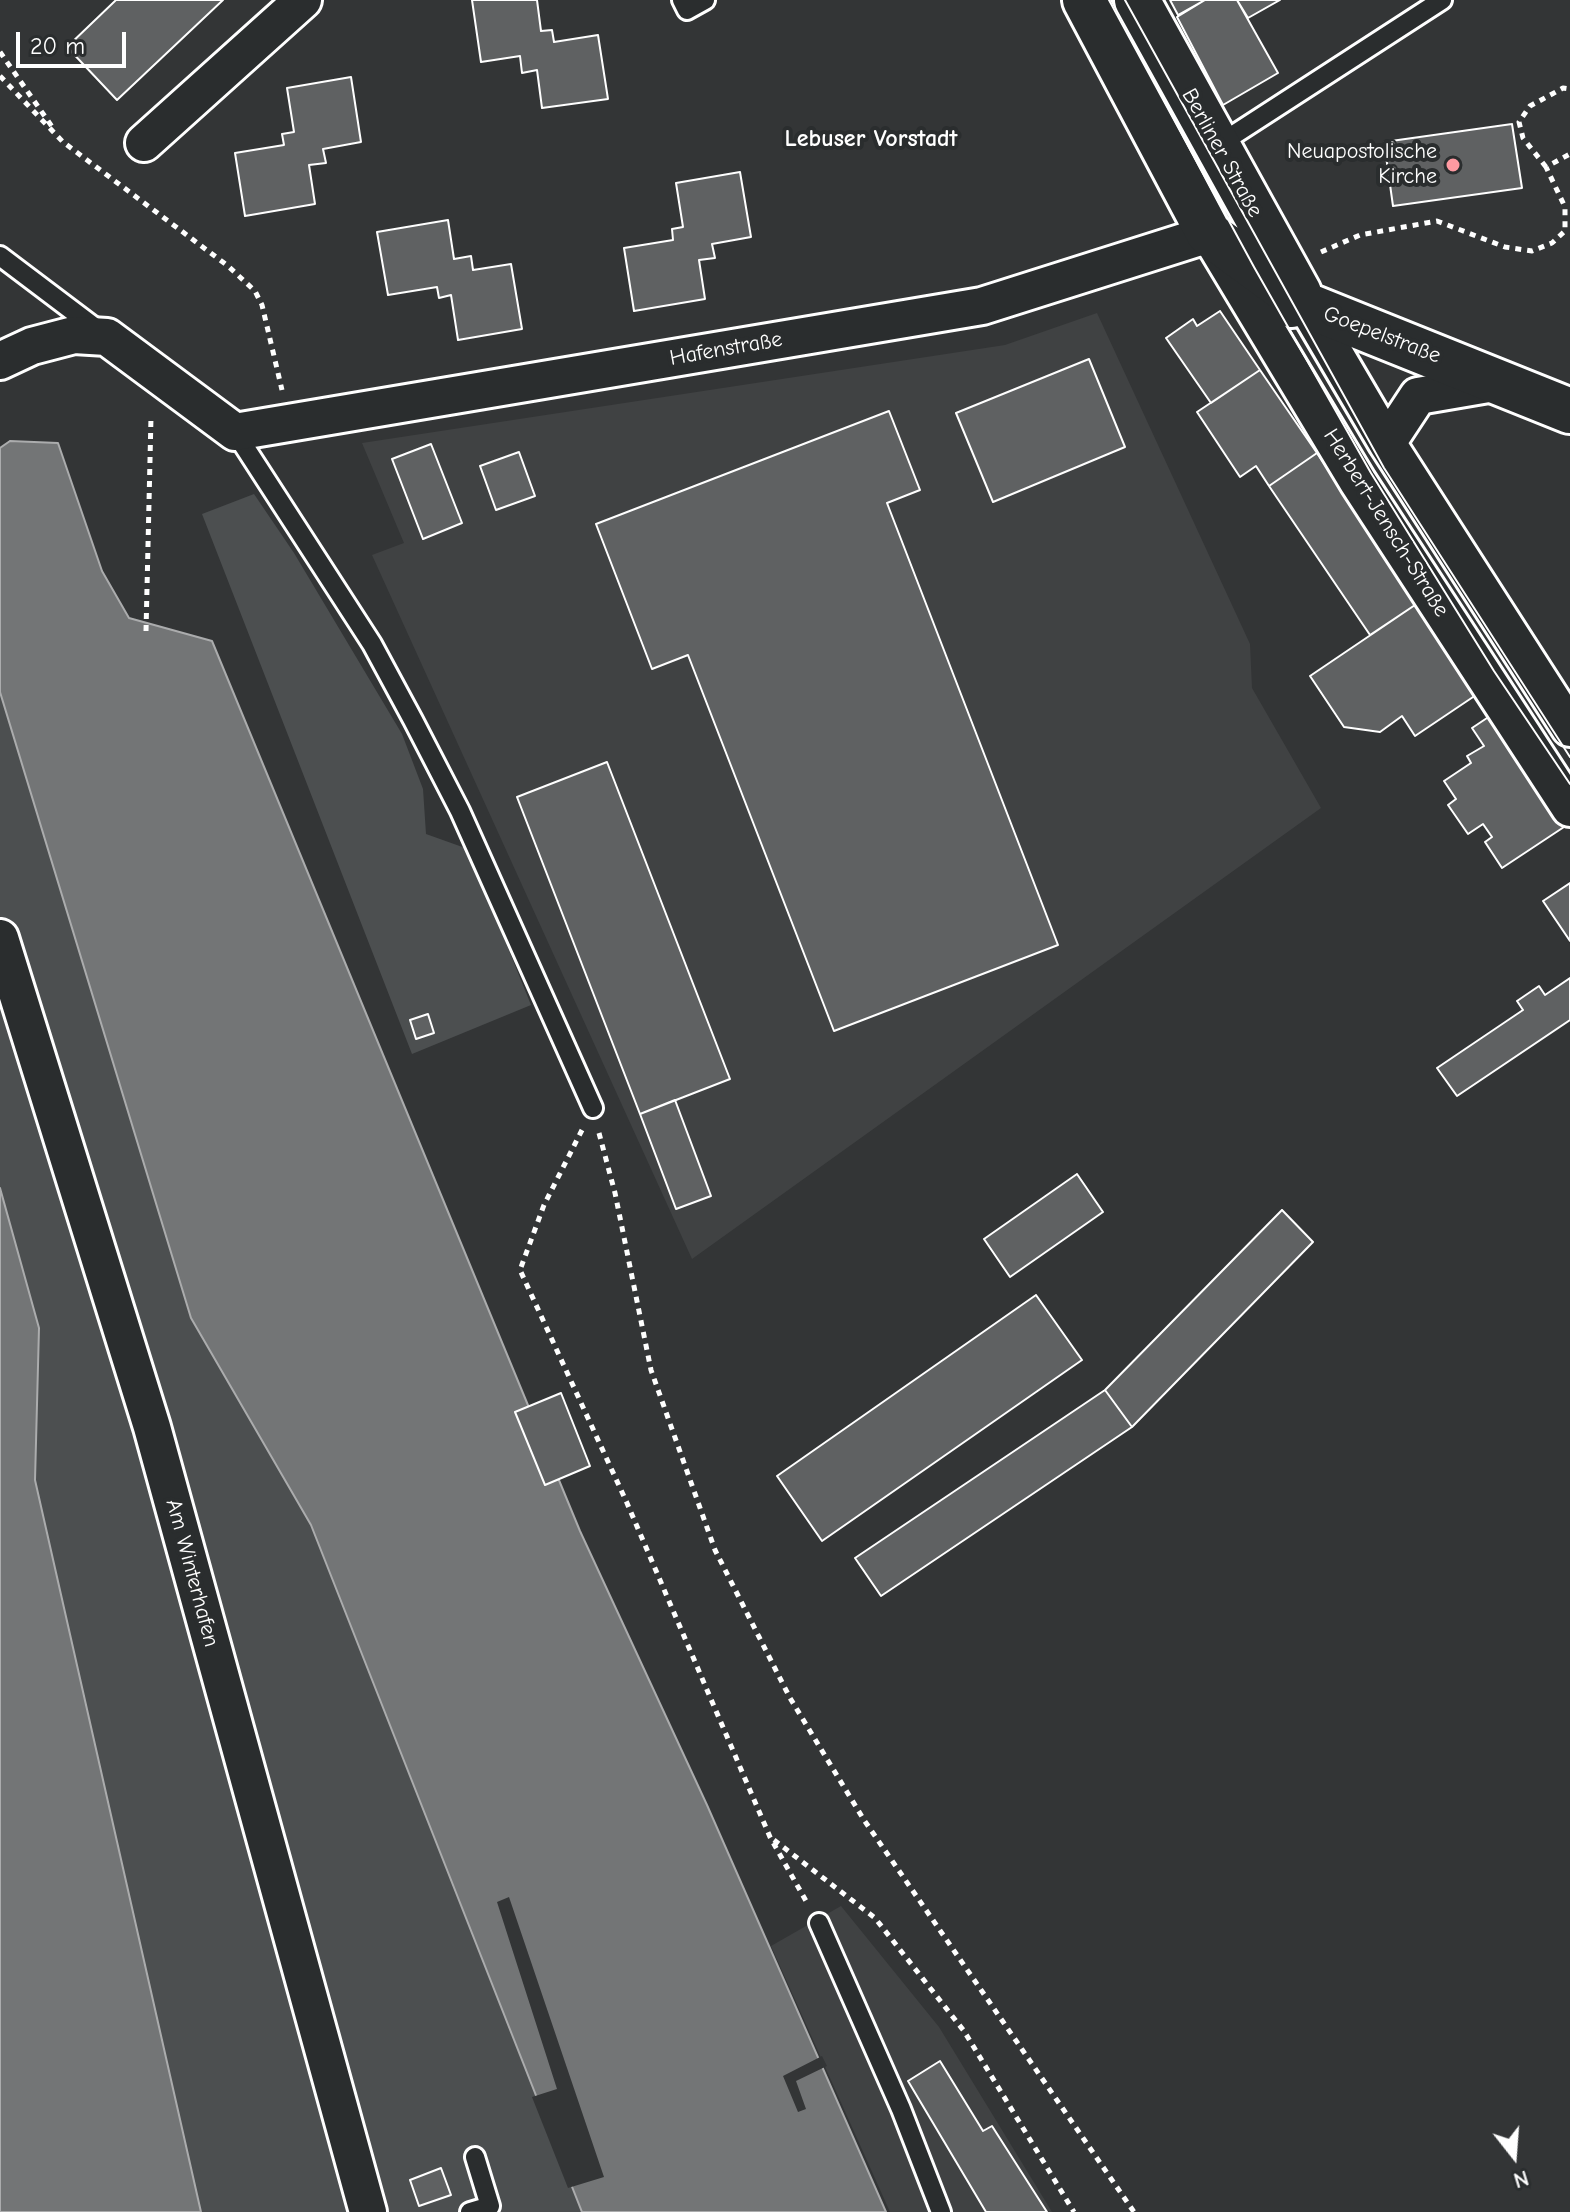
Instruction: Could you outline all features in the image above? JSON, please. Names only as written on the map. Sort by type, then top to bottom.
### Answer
[{"type":"street","points":[[144,143],[303,0]]},
{"type":"street","points":[[1085,0],[1209,234]]},
{"type":"street","name":"Berliner Straße","points":[[1137,0],[1306,305]]},
{"type":"street","name":"Goepelstraße","points":[[1209,234],[1306,305],[1570,411]]},
{"type":"street","name":"Herbert-Jensch-Straße","points":[[1209,234],[1358,482],[1570,808]]},
{"type":"street","name":"Hafenstraße","points":[[235,432],[982,306],[1209,234]]},
{"type":"street","points":[[1275,344],[1277,326],[1282,316],[1295,307],[1306,305]]},
{"type":"street","name":"Herbert-Jensch-Straße","points":[[1306,305],[1387,443],[1570,728]]},
{"type":"street","points":[[0,361],[32,346],[74,335],[107,337],[235,432]]},
{"type":"street","name":"Herbert-Jensch-Straße","points":[[1387,443],[1418,396],[1500,382]]},
{"type":"street","name":"Am Winterhafen","points":[[0,938],[152,1427],[368,2212]]},
{"type":"lane","points":[[682,0],[687,10],[705,0]]},
{"type":"lane","points":[[1218,145],[1442,0]]},
{"type":"lane","points":[[0,256],[107,337]]},
{"type":"lane","points":[[235,432],[372,644],[413,720],[460,811],[593,1108]]},
{"type":"lane","points":[[819,1923],[901,2109],[941,2212]]},
{"type":"lane","points":[[470,2212],[490,2206],[475,2157]]},
{"type":"path","points":[[0,52],[63,142]]},
{"type":"path","points":[[0,76],[63,142],[228,266],[255,291],[262,305],[288,423]]},
{"type":"path","points":[[1309,258],[1360,235],[1437,221],[1505,247],[1532,251],[1552,243],[1565,231],[1565,207],[1546,167],[1523,138],[1519,122],[1530,106],[1563,88],[1570,89]]},
{"type":"path","points":[[1546,167],[1570,154]]},
{"type":"path","points":[[146,631],[152,370]]},
{"type":"path","points":[[593,1108],[544,1205],[520,1270],[627,1503],[770,1837],[819,1923]]},
{"type":"path","points":[[593,1108],[615,1193],[651,1370],[715,1550],[790,1698],[864,1820],[1134,2212]]},
{"type":"path","points":[[770,1837],[875,1918],[964,2031],[1074,2212]]},
{"type":"shaded area","points":[[1097,313],[1250,644],[1252,688],[1321,808],[692,1259],[372,555],[404,543],[362,443],[1005,345]]},
{"type":"shaded area","points":[[10,441],[58,443],[102,571],[129,618],[212,641],[580,1531],[707,1805],[886,2212],[582,2212],[311,1525],[191,1318],[0,692],[0,448]]},
{"type":"shaded area","points":[[254,494],[294,553],[402,734],[423,789],[426,834],[468,849],[531,1005],[412,1054],[202,514]]},
{"type":"shaded area","points":[[0,692],[191,1318],[311,1525],[582,2212],[201,2212],[35,1480],[39,1328],[0,1188]]},
{"type":"shaded area","points":[[0,1188],[39,1328],[35,1480],[201,2212],[0,2212]]},
{"type":"shaded area","points":[[841,1906],[939,2027],[1052,2212],[890,2212],[771,1946]]},
{"type":"pier","points":[[509,1897],[604,2177],[568,2188],[532,2097],[557,2089],[497,1902]]},
{"type":"pier","points":[[822,2056],[827,2066],[796,2081],[806,2109],[798,2112],[783,2076]]},
{"type":"building","points":[[116,0],[223,0],[117,100],[67,47]]},
{"type":"building","points":[[472,0],[537,0],[541,31],[552,30],[554,42],[598,35],[608,99],[542,108],[537,70],[522,73],[520,56],[481,62]]},
{"type":"building","points":[[1170,0],[1205,0],[1178,15]]},
{"type":"building","points":[[1205,0],[1237,0],[1278,73],[1223,105],[1177,17]]},
{"type":"building","points":[[1237,0],[1280,0],[1248,18]]},
{"type":"building","points":[[351,77],[361,142],[323,149],[326,163],[309,165],[315,204],[245,216],[235,153],[284,145],[282,134],[294,132],[287,88]]},
{"type":"building","name":"Neuapostolische Kirche","points":[[1512,124],[1522,188],[1393,206],[1384,142]]},
{"type":"building","points":[[740,172],[751,237],[712,244],[715,258],[699,260],[705,299],[634,311],[624,248],[673,240],[672,229],[683,227],[676,183]]},
{"type":"building","points":[[448,220],[454,259],[471,256],[473,270],[511,264],[522,329],[458,340],[451,295],[439,298],[437,287],[388,295],[377,232]]},
{"type":"building","points":[[1220,311],[1260,370],[1211,403],[1166,338],[1193,319],[1197,326]]},
{"type":"building","points":[[1089,359],[1125,447],[993,502],[956,413]]},
{"type":"building","points":[[1260,370],[1317,453],[1269,486],[1256,466],[1240,477],[1197,412]]},
{"type":"building","points":[[889,411],[920,490],[887,503],[1058,945],[834,1031],[688,655],[652,669],[596,524]]},
{"type":"building","points":[[431,444],[462,523],[423,539],[392,459]]},
{"type":"building","points":[[519,452],[535,496],[496,510],[480,466]]},
{"type":"building","points":[[1317,453],[1418,603],[1370,635],[1269,486]]},
{"type":"building","points":[[1418,603],[1479,693],[1415,736],[1402,716],[1380,732],[1344,727],[1310,676]]},
{"type":"building","points":[[1493,714],[1567,825],[1502,868],[1485,842],[1492,837],[1483,824],[1468,834],[1448,805],[1456,799],[1444,781],[1471,763],[1467,756],[1484,746],[1472,728]]},
{"type":"building","points":[[607,762],[730,1079],[640,1114],[517,797]]},
{"type":"building","points":[[1570,883],[1570,941],[1543,901]]},
{"type":"building","points":[[1570,978],[1570,1020],[1457,1096],[1437,1068],[1523,1010],[1517,1001],[1539,986],[1545,995]]},
{"type":"building","points":[[428,1014],[434,1033],[416,1039],[410,1020]]},
{"type":"building","points":[[675,1100],[711,1196],[676,1209],[640,1114]]},
{"type":"building","points":[[1077,1174],[1103,1212],[1010,1277],[984,1239]]},
{"type":"building","points":[[1282,1210],[1313,1242],[1132,1427],[1105,1390]]},
{"type":"building","points":[[1036,1295],[1082,1360],[822,1541],[777,1476]]},
{"type":"building","points":[[1105,1390],[1132,1427],[881,1596],[855,1558]]},
{"type":"building","points":[[561,1393],[590,1466],[545,1485],[515,1412]]},
{"type":"building","points":[[940,2061],[983,2131],[992,2126],[1047,2212],[986,2212],[908,2081]]},
{"type":"building","points":[[441,2168],[451,2195],[419,2206],[410,2180]]},
{"type":"tram line","points":[[1109,0],[1254,267],[1371,473],[1494,671],[1570,784]]},
{"type":"tram line","points":[[1125,0],[1384,468],[1570,757]]},
{"type":"place","name":"Neuapostolische Kirche","points":[[1453,165]]},
{"type":"district","name":"Lebuser Vorstadt","points":[[871,139]]}]
